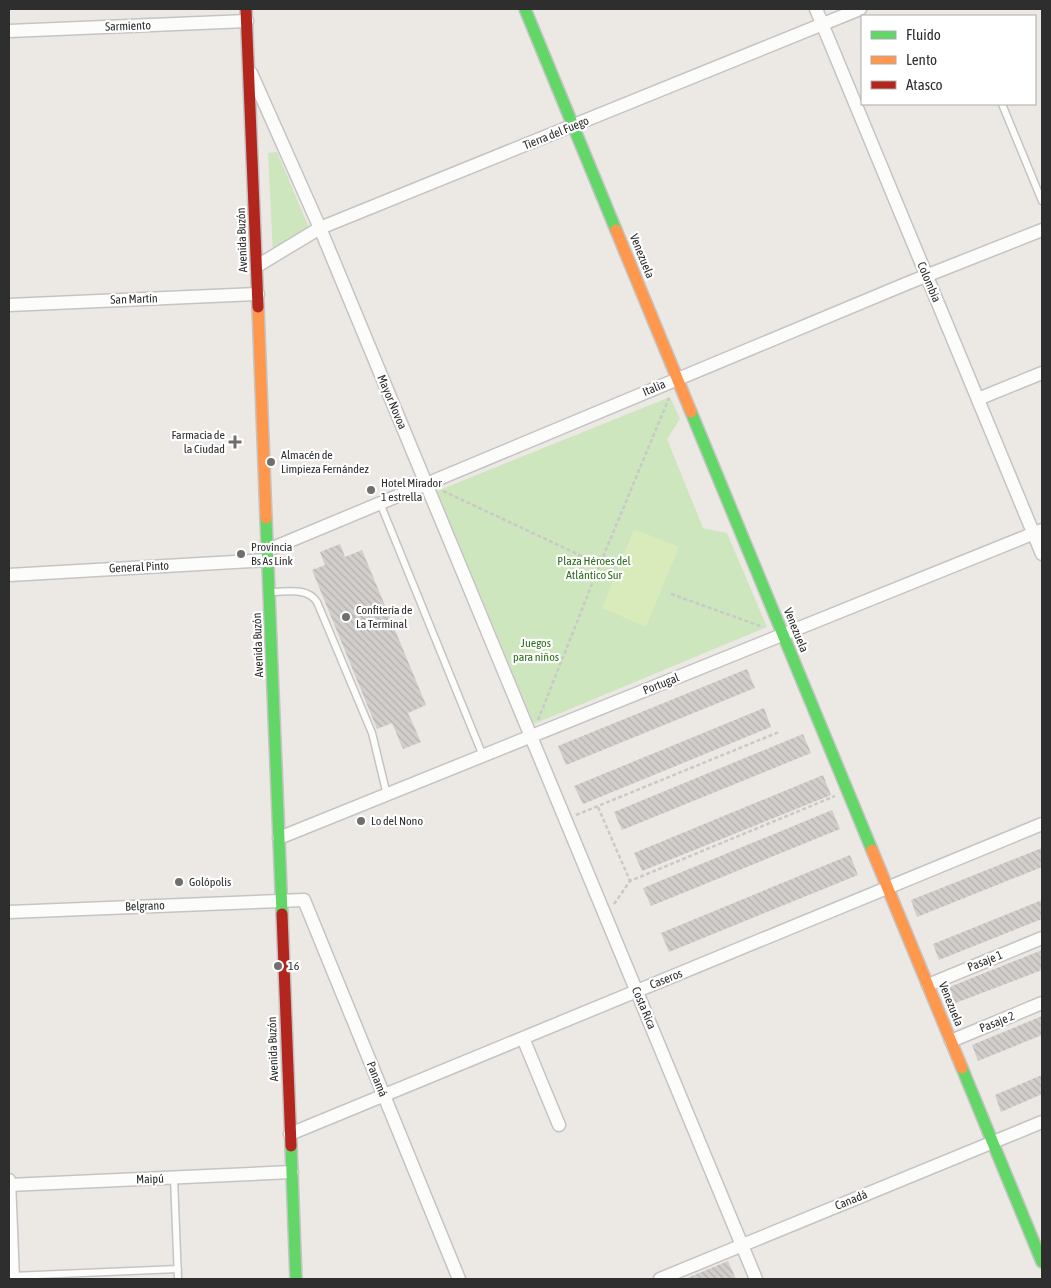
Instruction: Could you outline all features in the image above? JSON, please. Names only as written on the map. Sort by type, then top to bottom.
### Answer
[{"type":"street","name":"Venezuela","points":[[525,9],[1042,1262]]},
{"type":"street","name":"Colombia","points":[[816,9],[978,399],[1038,532],[1042,554]]},
{"type":"street","name":"Tierra del Fuego","points":[[257,266],[320,228],[860,9]]},
{"type":"street","name":"Sarmiento","points":[[9,31],[247,15]]},
{"type":"street","name":"Avenida Buzón","points":[[247,15],[296,1279]]},
{"type":"street","name":"Mayor Novoa","points":[[249,68],[320,228],[532,737]]},
{"type":"street","name":"Italia","points":[[268,555],[426,483],[926,275],[1042,230]]},
{"type":"street","name":"San Martín","points":[[9,305],[258,294]]},
{"type":"street","points":[[978,399],[1042,373]]},
{"type":"street","name":"Portugal","points":[[279,838],[1038,532]]},
{"type":"street","name":"General Pinto","points":[[9,575],[268,555]]},
{"type":"street","name":"Costa Rica","points":[[532,737],[756,1279]]},
{"type":"street","name":"Caseros","points":[[290,1134],[1042,824]]},
{"type":"street","name":"Panamá","points":[[282,901],[304,900],[459,1279]]},
{"type":"street","name":"Belgrano","points":[[9,912],[282,901]]},
{"type":"street","name":"Pasaje 1","points":[[928,985],[1042,938]]},
{"type":"street","name":"Pasaje 2","points":[[951,1041],[1042,1003]]},
{"type":"street","points":[[523,1038],[559,1125]]},
{"type":"street","name":"Canadá","points":[[660,1279],[1042,1122]]},
{"type":"street","name":"Maipú","points":[[9,1185],[292,1172]]},
{"type":"street","points":[[9,1180],[11,1277]]},
{"type":"lane","points":[[1002,105],[1042,200]]},
{"type":"lane","points":[[380,503],[483,756]]},
{"type":"lane","points":[[270,592],[304,591],[313,596],[317,602],[372,733],[387,795]]},
{"type":"lane","points":[[174,1178],[178,1279]]},
{"type":"lane","points":[[11,1277],[118,1276],[178,1269]]},
{"type":"path","points":[[532,737],[600,564],[677,378]]},
{"type":"path","points":[[426,483],[600,564]]},
{"type":"path","points":[[671,594],[783,634]]},
{"type":"path","points":[[566,820],[780,732]]},
{"type":"path","points":[[605,915],[630,881],[848,791]]},
{"type":"path","points":[[598,807],[630,881]]},
{"type":"green space","points":[[277,152],[310,230],[273,255],[268,153]]},
{"type":"green space","name":"Plaza Héroes del Atlántico Sur","points":[[670,397],[680,419],[667,439],[703,528],[727,533],[767,627],[534,724],[437,491]]},
{"type":"green space","points":[[634,529],[679,547],[646,627],[602,608]]},
{"type":"building","points":[[340,544],[345,557],[362,550],[426,705],[408,713],[421,742],[403,749],[392,723],[377,729],[312,570],[325,565],[320,552]]},
{"type":"building","points":[[747,669],[755,688],[566,765],[558,746]]},
{"type":"building","points":[[764,708],[771,727],[583,804],[574,786]]},
{"type":"building","points":[[803,734],[811,753],[622,830],[614,812]]},
{"type":"building","points":[[823,775],[831,795],[642,871],[634,853]]},
{"type":"building","points":[[832,810],[840,829],[651,906],[643,888]]},
{"type":"building","points":[[1042,848],[1042,867],[917,917],[911,900]]},
{"type":"building","points":[[850,855],[858,875],[669,952],[661,933]]},
{"type":"building","points":[[1042,900],[1042,919],[939,960],[933,944]]},
{"type":"building","points":[[1042,950],[1042,970],[953,1004],[947,988]]},
{"type":"building","points":[[1042,1016],[1042,1035],[978,1061],[972,1045]]},
{"type":"building","points":[[1042,1075],[1042,1094],[1001,1112],[995,1095]]},
{"type":"building","points":[[728,1261],[736,1279],[685,1279]]},
{"type":"traffic: fast","points":[[525,9],[616,230]]},
{"type":"traffic: fast","points":[[691,412],[872,850]]},
{"type":"traffic: fast","points":[[266,518],[282,914]]},
{"type":"traffic: fast","points":[[962,1068],[1042,1262]]},
{"type":"traffic: fast","points":[[291,1146],[296,1279]]},
{"type":"traffic: slow","points":[[616,230],[691,412]]},
{"type":"traffic: slow","points":[[258,307],[266,518]]},
{"type":"traffic: slow","points":[[872,850],[962,1068]]},
{"type":"traffic: jam","points":[[246,9],[258,307]]},
{"type":"traffic: jam","points":[[282,914],[291,1146]]},
{"type":"place","name":"Farmacia de la Ciudad","points":[[235,442]]},
{"type":"place","name":"Almacén de Limpieza Fernández","points":[[271,462]]},
{"type":"place","name":"Hotel Mirador 1 estrella","points":[[371,490]]},
{"type":"place","name":"Provincia Bs As Link","points":[[241,554]]},
{"type":"place","name":"Confitería de La Terminal","points":[[346,617]]},
{"type":"place","name":"Lo del Nono","points":[[361,821]]},
{"type":"place","name":"Golópolis","points":[[179,882]]},
{"type":"place","name":"16","points":[[278,966]]},
{"type":"park label","name":"Juegos para niños","points":[[536,650]]}]
